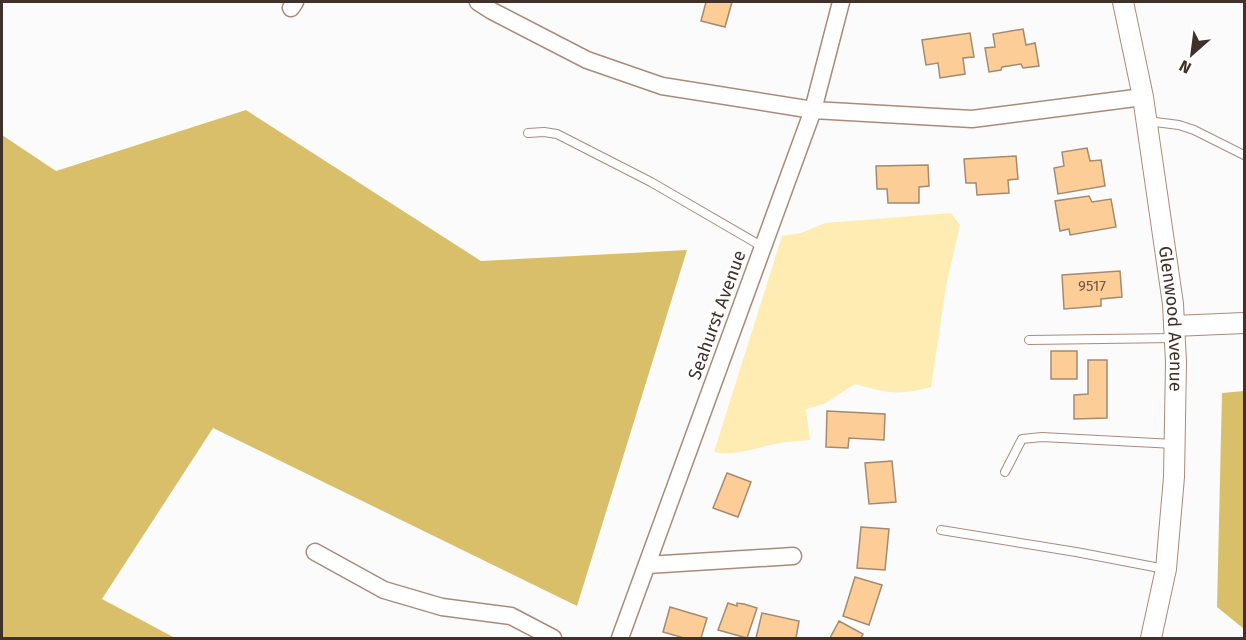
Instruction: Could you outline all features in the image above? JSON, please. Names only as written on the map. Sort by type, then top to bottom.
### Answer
[{"type":"street","points":[[478,2],[588,60],[662,86],[813,110],[972,119],[1143,97]]},
{"type":"street","name":"Seahurst Avenue","points":[[620,639],[813,110],[842,2]]},
{"type":"street","name":"Glenwood Avenue","points":[[1123,2],[1143,97],[1173,295],[1174,477],[1166,569],[1151,639]]},
{"type":"street","points":[[1174,332],[1245,323]]},
{"type":"street","points":[[315,552],[384,591],[442,607],[510,616],[553,639]]},
{"type":"street","points":[[647,565],[793,556]]},
{"type":"lane","points":[[1147,121],[1179,125],[1194,130],[1245,155]]},
{"type":"lane","points":[[528,133],[557,134],[651,182],[763,247]]},
{"type":"lane","points":[[1029,340],[1174,332]]},
{"type":"lane","points":[[1005,472],[1023,439],[1174,444]]},
{"type":"lane","points":[[941,530],[1166,569]]},
{"type":"shaded area","points":[[246,110],[481,261],[687,250],[577,606],[213,428],[102,599],[175,638],[2,638],[2,135],[56,171]]},
{"type":"shaded area","points":[[951,213],[960,225],[946,286],[931,387],[910,392],[893,392],[855,384],[824,404],[806,409],[810,440],[777,443],[733,453],[714,452],[782,236],[801,233],[825,223]]},
{"type":"shaded area","points":[[1244,391],[1244,629],[1217,607],[1222,393]]},
{"type":"building","points":[[706,2],[732,2],[725,27],[701,21]]},
{"type":"building","points":[[1023,29],[1026,45],[1035,43],[1039,66],[1023,68],[1021,64],[989,72],[985,48],[995,47],[993,34]]},
{"type":"building","points":[[970,33],[974,57],[963,58],[965,74],[940,78],[938,63],[926,65],[922,40]]},
{"type":"building","points":[[1087,148],[1090,161],[1101,160],[1105,186],[1058,194],[1054,168],[1064,166],[1062,152]]},
{"type":"building","points":[[1016,156],[1018,179],[1008,180],[1009,193],[977,195],[976,183],[966,183],[964,159]]},
{"type":"building","points":[[928,165],[929,186],[919,187],[919,203],[888,203],[887,189],[877,189],[876,166]]},
{"type":"building","points":[[1089,196],[1092,202],[1111,199],[1116,227],[1070,235],[1069,229],[1060,231],[1055,201]]},
{"type":"building","points":[[1120,271],[1122,297],[1101,299],[1101,306],[1064,309],[1062,275]]},
{"type":"building","points":[[1051,351],[1077,351],[1077,379],[1051,379]]},
{"type":"building","points":[[1088,360],[1107,360],[1107,418],[1074,419],[1074,395],[1088,394]]},
{"type":"building","points":[[827,411],[885,414],[884,440],[849,438],[848,448],[826,447]]},
{"type":"building","points":[[892,461],[896,502],[869,504],[865,463]]},
{"type":"building","points":[[727,473],[751,482],[738,517],[713,508]]},
{"type":"building","points":[[861,527],[889,529],[885,570],[857,568]]},
{"type":"building","points":[[855,577],[882,585],[869,625],[843,616]]},
{"type":"building","points":[[728,603],[757,608],[747,638],[718,630]]},
{"type":"building","points":[[670,607],[707,618],[701,638],[684,638],[663,632]]},
{"type":"building","points":[[762,613],[799,621],[796,638],[756,638]]},
{"type":"building","points":[[839,621],[863,634],[861,638],[830,638]]}]
